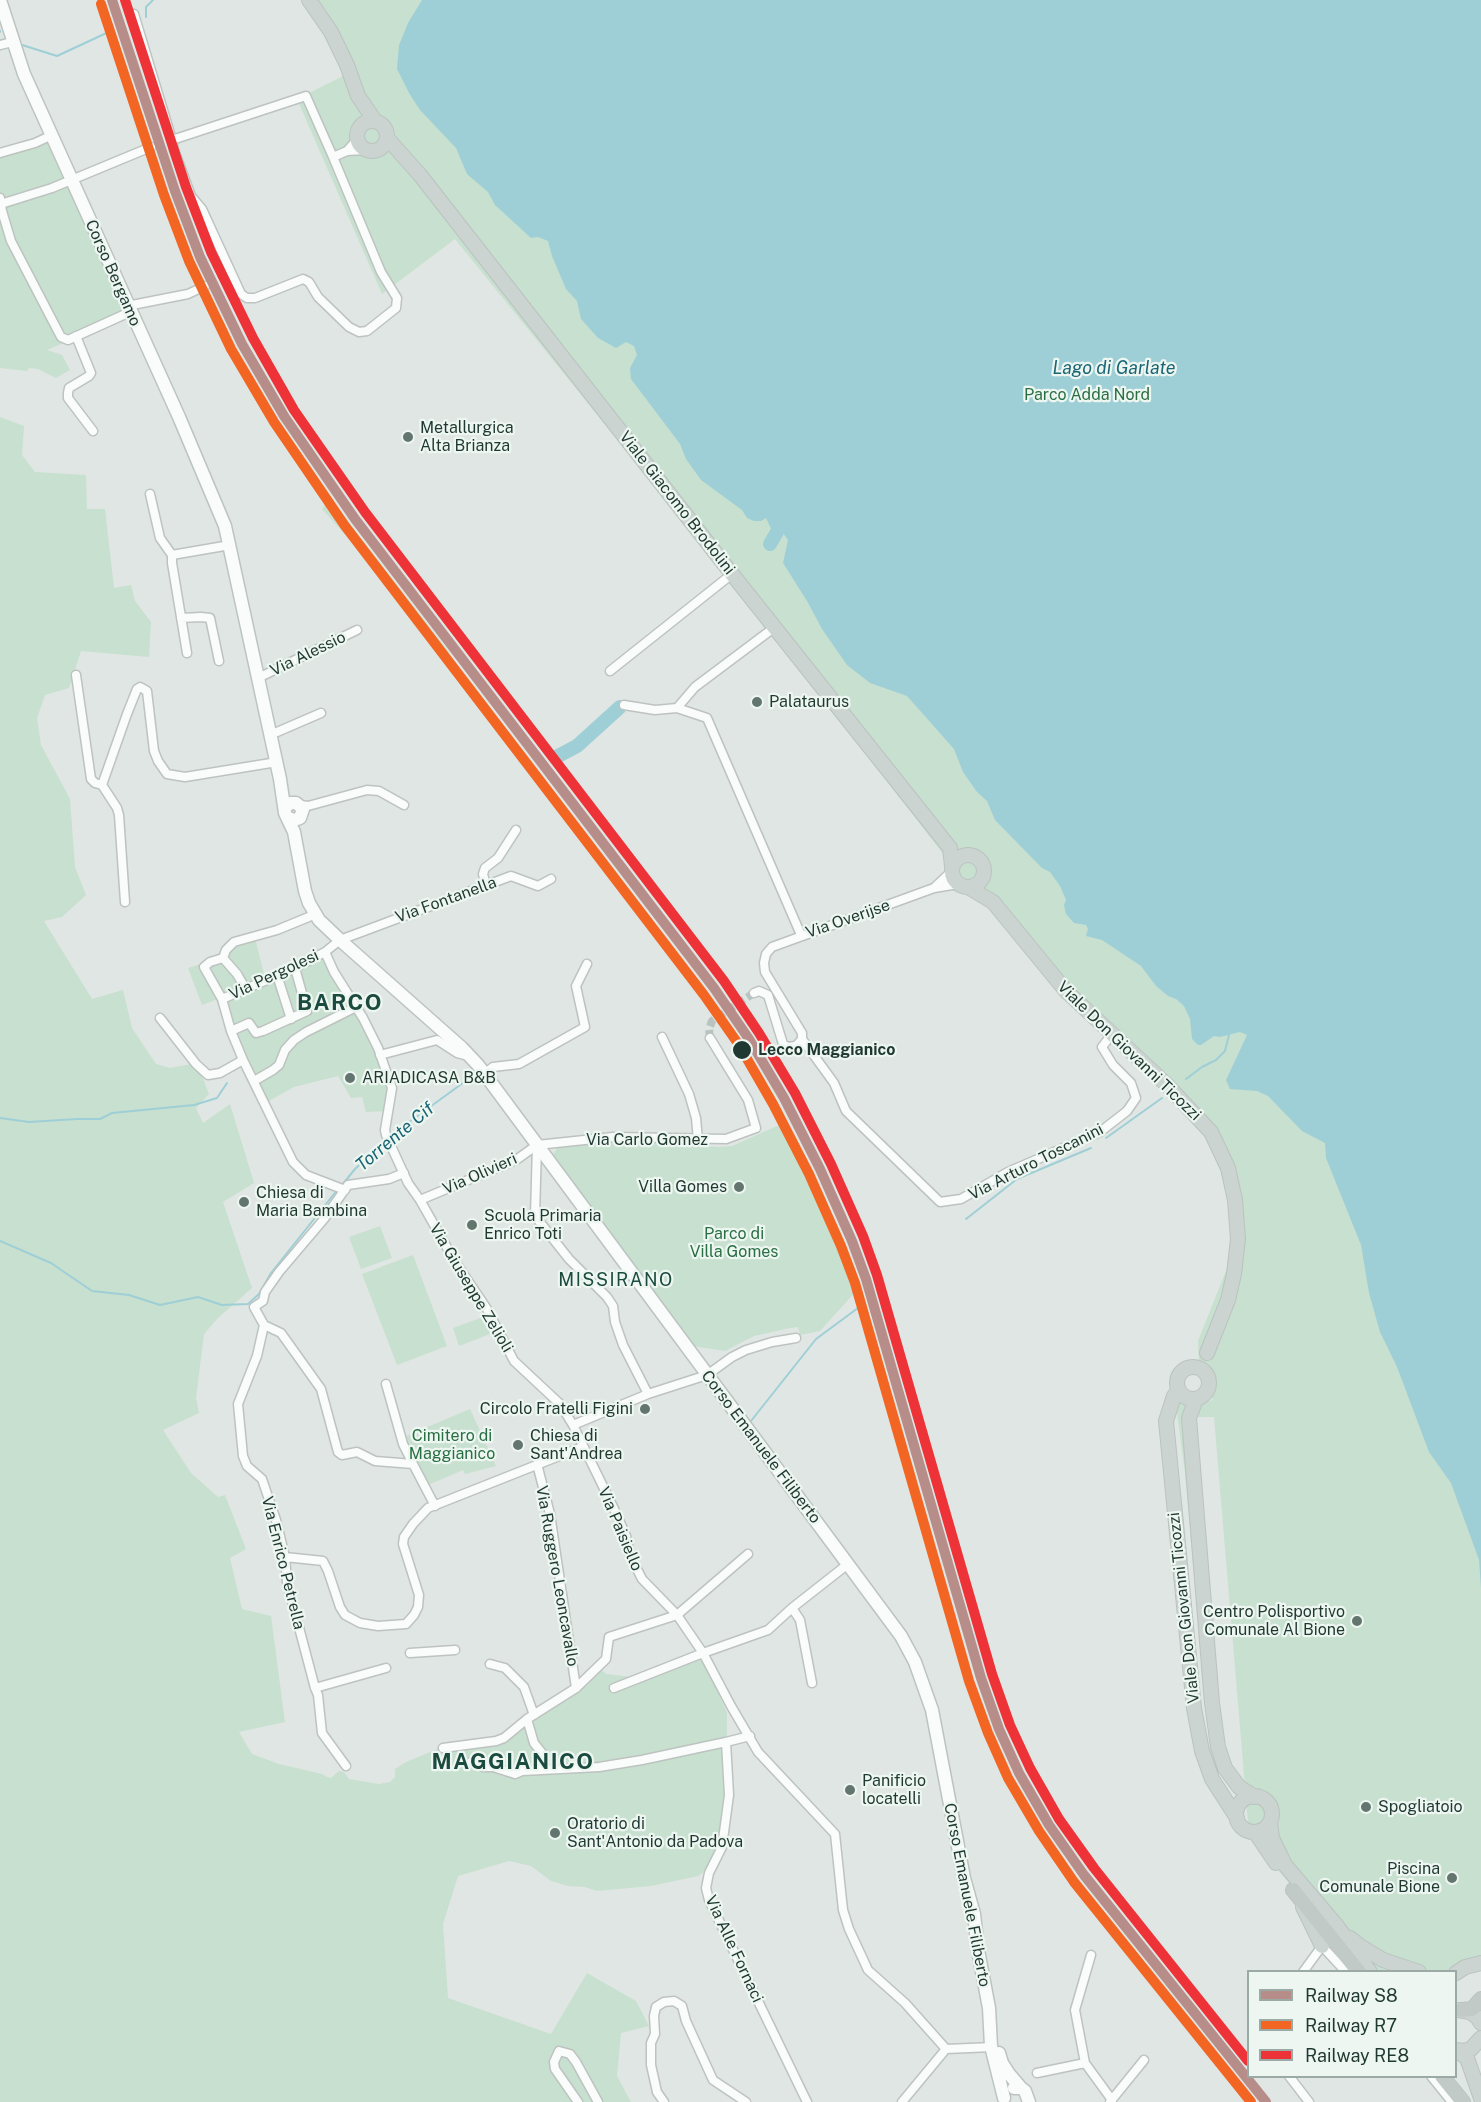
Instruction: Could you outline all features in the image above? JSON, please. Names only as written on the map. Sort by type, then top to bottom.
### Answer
[{"type":"highway","points":[[1293,1890],[1358,1970]]},
{"type":"highway","points":[[1458,2008],[1472,2009],[1481,1999]]},
{"type":"highway","points":[[1444,2078],[1463,2102]]},
{"type":"main road","name":"Corso Bergamo","points":[[0,0],[6,43],[24,74],[220,513],[230,545],[280,779],[297,810],[294,832],[304,891],[309,903]]},
{"type":"main road","points":[[309,0],[331,32],[347,65],[358,96],[365,142]]},
{"type":"main road","name":"Viale Giacomo Brodolini","points":[[358,96],[375,121],[383,125],[387,138],[950,848]]},
{"type":"main road","points":[[365,142],[367,122],[375,121]]},
{"type":"main road","points":[[365,142],[383,146],[387,138]]},
{"type":"main road","points":[[365,142],[405,158]]},
{"type":"main road","points":[[950,848],[979,860],[984,869],[984,875],[978,884],[957,877]]},
{"type":"main road","points":[[950,848],[957,877]]},
{"type":"main road","points":[[957,877],[958,859],[968,855]]},
{"type":"main road","name":"Viale Don Giovanni Ticozzi","points":[[984,875],[993,902]]},
{"type":"main road","name":"Viale Don Giovanni Ticozzi","points":[[957,877],[993,902],[1066,991],[1166,1084],[1211,1132],[1228,1168],[1235,1200],[1237,1229],[1234,1274],[1228,1300],[1207,1353],[1208,1379]]},
{"type":"main road","name":"Corso Emanuele Filiberto","points":[[309,903],[316,915],[340,940],[471,1056],[901,1636],[925,1688],[936,1729],[964,1878],[968,1914],[978,1950],[1003,2100]]},
{"type":"main road","name":"Viale Don Giovanni Ticozzi","points":[[1189,1368],[1207,1353]]},
{"type":"main road","points":[[1189,1368],[1199,1368],[1208,1379],[1208,1389],[1205,1394],[1196,1399],[1186,1397],[1179,1390],[1179,1378],[1189,1368]]},
{"type":"main road","name":"Viale Don Giovanni Ticozzi","points":[[1179,1390],[1174,1396],[1167,1420],[1194,1708],[1202,1751],[1212,1779],[1245,1829],[1256,1832]]},
{"type":"main road","name":"Viale Don Giovanni Ticozzi","points":[[1196,1399],[1189,1418],[1218,1747],[1225,1768],[1239,1787],[1270,1805],[1272,1838],[1285,1865],[1337,1926],[1369,1970]]},
{"type":"main road","points":[[1237,1818],[1240,1804],[1249,1797],[1255,1797]]},
{"type":"main road","points":[[1270,1823],[1256,1832],[1293,1890],[1322,1946]]},
{"type":"main road","points":[[1337,1926],[1360,1946],[1383,1960],[1416,1970]]},
{"type":"main road","points":[[1460,1970],[1481,1963]]},
{"type":"main road","points":[[1458,2008],[1474,2014],[1481,2023]]},
{"type":"main road","points":[[1457,2050],[1471,2049],[1481,2038]]},
{"type":"main road","name":"Corso Emanuele Filiberto","points":[[994,2047],[1002,2063],[1029,2097]]},
{"type":"main road","points":[[1457,2051],[1467,2058],[1481,2097]]},
{"type":"main road","points":[[1003,2100],[1010,2089],[1029,2097]]},
{"type":"street","points":[[134,14],[174,150],[191,196],[202,209],[236,287],[247,298],[255,298],[303,279],[309,282],[318,297],[349,327],[359,332],[367,331],[396,308],[397,298],[381,272],[306,96],[172,140]]},
{"type":"street","points":[[0,153],[51,136]]},
{"type":"street","points":[[333,157],[365,142]]},
{"type":"street","points":[[347,151],[365,142]]},
{"type":"street","points":[[1,204],[52,188],[151,147]]},
{"type":"street","points":[[0,198],[1,217],[11,241],[61,338],[72,338],[129,309],[188,294],[205,286]]},
{"type":"street","points":[[72,338],[91,368],[91,373],[69,388],[69,398],[93,431]]},
{"type":"street","points":[[150,494],[160,538],[172,555],[187,653]]},
{"type":"street","points":[[172,555],[230,545]]},
{"type":"street","points":[[610,671],[732,574]]},
{"type":"street","points":[[181,618],[201,616],[210,618],[219,661]]},
{"type":"street","points":[[677,708],[695,687],[775,627]]},
{"type":"street","name":"Via Alessio","points":[[258,678],[357,630]]},
{"type":"street","points":[[76,675],[91,778],[95,783],[102,785],[119,815],[124,902]]},
{"type":"street","points":[[102,785],[127,714],[137,689],[140,687],[147,691],[154,751],[167,774],[185,777],[277,762]]},
{"type":"street","points":[[624,705],[655,710],[677,708],[707,718],[801,935]]},
{"type":"street","points":[[270,735],[321,712]]},
{"type":"street","points":[[297,810],[367,790],[379,791],[404,805]]},
{"type":"street","points":[[486,886],[483,874],[485,868],[498,858],[516,830]]},
{"type":"street","name":"Via Fontanella","points":[[340,940],[511,876],[538,886],[551,879]]},
{"type":"street","name":"Via Overijse","points":[[934,888],[957,877]]},
{"type":"street","name":"Via Overijse","points":[[802,1039],[802,1033],[765,972],[766,954],[772,947],[934,888],[957,877]]},
{"type":"street","points":[[223,958],[226,950],[234,942],[278,930],[316,915]]},
{"type":"street","name":"Via Pergolesi","points":[[222,999],[295,968],[326,952],[340,940]]},
{"type":"street","points":[[326,952],[334,972],[363,1018],[380,1055],[437,1040],[457,1053],[471,1056]]},
{"type":"street","points":[[223,958],[210,962],[204,967],[222,999],[243,1060],[293,1162],[306,1175],[341,1188]]},
{"type":"street","points":[[223,958],[237,974],[244,988]]},
{"type":"street","points":[[484,1074],[494,1067],[519,1064],[585,1027],[576,986],[587,964]]},
{"type":"street","points":[[231,1030],[249,1023],[256,1033],[307,1011],[295,968]]},
{"type":"street","points":[[277,975],[291,1019]]},
{"type":"street","points":[[754,993],[759,991],[768,995],[783,1044],[796,1046],[802,1039]]},
{"type":"street","points":[[254,1081],[279,1065],[285,1050],[294,1040],[356,1006]]},
{"type":"street","points":[[160,1018],[196,1064],[208,1075],[220,1074],[243,1060]]},
{"type":"street","name":"Via Arturo Toscanini","points":[[802,1039],[834,1083],[846,1111],[940,1202],[961,1199],[1008,1172],[1100,1132],[1127,1111],[1136,1098],[1131,1083],[1113,1065],[1102,1047],[1112,1034]]},
{"type":"street","points":[[662,1037],[689,1094],[696,1118],[698,1140]]},
{"type":"street","name":"Via Carlo Gomez","points":[[537,1145],[613,1137],[726,1139],[756,1128],[748,1100],[710,1038]]},
{"type":"street","name":"Via Giuseppe Zelioli","points":[[380,1055],[392,1088],[385,1130],[408,1183],[454,1260],[487,1309],[514,1361],[560,1404],[573,1425]]},
{"type":"street","points":[[537,1145],[535,1216],[569,1259],[613,1306],[615,1322],[623,1345],[648,1394]]},
{"type":"street","name":"Via Olivieri","points":[[420,1200],[516,1160],[537,1145]]},
{"type":"street","points":[[404,1173],[390,1179],[341,1188],[324,1219],[279,1272],[265,1292],[263,1300],[254,1307],[264,1325],[281,1332],[321,1389],[340,1454],[357,1452],[375,1461],[413,1464]]},
{"type":"street","name":"Via Enrico Petrella","points":[[264,1325],[257,1356],[238,1404],[243,1456],[247,1466],[262,1479],[276,1521],[285,1557],[287,1582],[318,1695],[322,1733],[346,1766]]},
{"type":"street","points":[[573,1425],[648,1394],[707,1375],[732,1356],[746,1350],[796,1338]]},
{"type":"street","points":[[386,1384],[404,1444],[435,1506]]},
{"type":"street","name":"Via Paisiello","points":[[573,1425],[615,1511],[626,1536],[630,1555],[642,1580],[677,1615],[703,1653],[758,1752],[835,1834],[843,1910],[868,1970],[905,2003],[946,2049]]},
{"type":"street","points":[[285,1557],[323,1561],[345,1615],[360,1623],[378,1626],[406,1624],[418,1607],[419,1595],[403,1544],[404,1537],[428,1508],[582,1447]]},
{"type":"street","name":"Via Ruggero Leoncavallo","points":[[537,1464],[550,1514],[576,1688]]},
{"type":"street","points":[[443,1748],[504,1738],[530,1717],[576,1688],[606,1659],[609,1637],[677,1615],[748,1554]]},
{"type":"street","points":[[614,1688],[768,1630],[848,1564]]},
{"type":"street","points":[[792,1608],[800,1620],[812,1683]]},
{"type":"street","points":[[410,1653],[455,1650]]},
{"type":"street","points":[[490,1664],[505,1668],[524,1687],[534,1743],[542,1753],[541,1770]]},
{"type":"street","points":[[315,1688],[386,1668]]},
{"type":"street","points":[[471,1762],[508,1773],[599,1767],[750,1736]]},
{"type":"street","name":"Via Alle Fornaci","points":[[726,1742],[729,1795],[722,1847],[709,1873],[706,1888],[709,1900],[807,2102]]},
{"type":"street","points":[[1304,1970],[1322,1946],[1345,1970]]},
{"type":"street","points":[[1091,1955],[1075,2010],[1085,2063],[1111,2101],[1144,2060]]},
{"type":"street","points":[[664,2102],[657,2092],[651,2065],[651,2043],[655,2034],[656,2007],[664,2002],[674,2001],[682,2006],[686,2021],[713,2080],[746,2102]]},
{"type":"street","points":[[902,2102],[946,2049],[994,2047]]},
{"type":"street","points":[[578,2102],[555,2069],[554,2062],[559,2051],[570,2054],[598,2102]]},
{"type":"street","points":[[1037,2073],[1085,2063]]},
{"type":"street","points":[[1291,2078],[1309,2102]]},
{"type":"street","points":[[1433,2078],[1452,2102]]},
{"type":"green space","name":"Lago di Garlate","points":[[302,0],[1481,0],[1481,1962],[1457,1972],[1374,1970],[1366,1954],[1293,1888],[1249,1835],[1214,1417],[1196,1417],[1201,1404],[1213,1400],[1206,1389],[1199,1369],[1198,1341],[1235,1248],[1233,1213],[1214,1143],[981,896],[961,893],[947,859],[727,575],[455,239],[382,294],[297,99],[349,73]]},
{"type":"green space","points":[[49,141],[126,316],[47,350],[62,355],[70,370],[56,378],[38,369],[29,368],[27,371],[0,368],[0,157]]},
{"type":"green space","points":[[0,417],[24,426],[22,455],[35,472],[86,475],[87,509],[105,509],[114,588],[131,585],[135,601],[151,622],[149,657],[81,651],[69,688],[45,695],[37,718],[41,745],[70,799],[75,867],[86,895],[62,917],[44,921],[92,999],[123,990],[132,1028],[156,1064],[170,1068],[191,1064],[202,1076],[209,1094],[196,1108],[203,1123],[230,1104],[254,1183],[223,1202],[252,1288],[218,1318],[204,1334],[196,1398],[199,1413],[163,1430],[191,1473],[218,1497],[225,1495],[246,1549],[230,1558],[242,1609],[271,1616],[285,1722],[239,1732],[252,1754],[331,1778],[339,1771],[344,1772],[349,1779],[379,1784],[390,1782],[395,1777],[395,1769],[406,1762],[447,1745],[487,1745],[601,1669],[606,1674],[632,1677],[700,1658],[710,1674],[727,1713],[726,1819],[719,1849],[710,1867],[698,1876],[651,1886],[597,1891],[551,1881],[531,1866],[509,1861],[458,1876],[443,1924],[448,1998],[551,2034],[587,1973],[636,2001],[649,2026],[621,2033],[617,2076],[631,2102],[0,2102]]},
{"type":"green space","points":[[330,498],[449,652],[444,656],[378,571],[322,509]]},
{"type":"green space","points":[[255,938],[265,978],[324,952],[388,1070],[385,1111],[366,1112],[362,1097],[351,1098],[338,1076],[294,1087],[267,1102],[218,999],[202,1005],[188,968],[216,959],[236,945]]},
{"type":"green space","name":"Parco di Villa Gomes","points":[[786,1122],[857,1290],[820,1331],[800,1335],[798,1327],[790,1328],[754,1336],[725,1351],[693,1346],[552,1156],[558,1147],[616,1142],[732,1146]]},
{"type":"green space","points":[[380,1226],[392,1258],[361,1269],[349,1237]]},
{"type":"green space","points":[[413,1255],[447,1346],[397,1365],[362,1274]]},
{"type":"green space","points":[[483,1317],[490,1334],[459,1346],[453,1328]]},
{"type":"green space","points":[[1178,1399],[1189,1405],[1205,1697],[1185,1473],[1176,1406]]},
{"type":"green space","name":"Cimitero di Maggianico","points":[[470,1409],[496,1466],[465,1474],[463,1470],[428,1485],[406,1436]]},
{"type":"water","name":"Lago di Garlate","points":[[422,0],[1481,0],[1481,1588],[1479,1560],[1451,1483],[1429,1452],[1397,1367],[1380,1332],[1369,1293],[1361,1245],[1326,1158],[1325,1143],[1302,1131],[1268,1096],[1257,1091],[1230,1089],[1226,1080],[1247,1035],[1240,1032],[1220,1037],[1214,1036],[1198,1045],[1192,1039],[1190,1019],[1184,1006],[1156,986],[1141,966],[1102,940],[1086,936],[1088,929],[1086,925],[1074,923],[1066,914],[1064,905],[1066,900],[1050,872],[1042,868],[995,820],[987,801],[977,792],[963,772],[954,749],[907,696],[870,683],[847,665],[822,629],[783,563],[788,540],[783,533],[772,531],[766,518],[754,521],[747,518],[742,510],[701,480],[686,459],[680,444],[631,379],[630,368],[637,355],[634,346],[626,342],[616,348],[598,338],[581,319],[577,301],[566,289],[548,241],[538,237],[531,238],[495,205],[488,192],[467,174],[456,148],[420,110],[409,93],[397,69],[399,45],[408,23]]},
{"type":"waterway","points":[[146,17],[146,7],[153,0]]},
{"type":"waterway","points":[[19,44],[57,56],[113,30]]},
{"type":"waterway","name":"Torrente Cif","points":[[770,544],[777,532]]},
{"type":"waterway","name":"Torrente Cif","points":[[558,756],[577,746],[620,707]]},
{"type":"waterway","points":[[1186,1079],[1216,1060],[1225,1051],[1229,1035]]},
{"type":"waterway","name":"Torrente Cif","points":[[390,1136],[467,1080]]},
{"type":"waterway","points":[[0,1118],[29,1122],[100,1119],[112,1113],[194,1105],[217,1098],[227,1083]]},
{"type":"waterway","points":[[1106,1138],[1162,1098]]},
{"type":"waterway","name":"Torrente Cif","points":[[342,1185],[355,1169],[386,1140]]},
{"type":"waterway","points":[[966,1219],[1017,1179],[1091,1148]]},
{"type":"waterway","name":"Torrente Cif","points":[[0,1241],[51,1263],[92,1291],[129,1295],[160,1305],[198,1297],[222,1305],[248,1304],[259,1294],[271,1273],[338,1189]]},
{"type":"waterway","points":[[751,1421],[816,1339],[863,1302]]},
{"type":"tunnel","points":[[710,1038],[709,1029],[712,1021],[754,993]]},
{"type":"rail line","name":"S8","points":[[112,0],[175,191],[200,257],[242,344],[284,416],[355,519],[714,988],[749,1039],[784,1098],[820,1169],[866,1279],[981,1678],[999,1729],[1019,1773],[1049,1825],[1084,1875],[1266,2102]]},
{"type":"rail line","name":"RE8","points":[[125,0],[186,187],[211,252],[253,338],[294,410],[365,512],[724,981],[795,1093],[831,1164],[863,1236],[877,1275],[992,1674],[1010,1725],[1030,1768],[1059,1819],[1094,1868],[1247,2060]]},
{"type":"rail line","name":"R7","points":[[101,4],[164,195],[189,261],[231,349],[274,422],[345,526],[704,995],[739,1045],[773,1104],[809,1174],[855,1283],[969,1681],[1008,1778],[1039,1831],[1074,1882],[1251,2102]]},
{"type":"place","name":"Metallurgica Alta Brianza","points":[[408,437]]},
{"type":"place","name":"Palataurus","points":[[757,702]]},
{"type":"place","name":"Lecco Maggianico","points":[[742,1050]]},
{"type":"place","name":"ARIADICASA B&B","points":[[350,1078]]},
{"type":"place","name":"Villa Gomes","points":[[739,1187]]},
{"type":"place","name":"Chiesa di Maria Bambina","points":[[244,1202]]},
{"type":"place","name":"Scuola Primaria Enrico Toti","points":[[472,1225]]},
{"type":"place","name":"Circolo Fratelli Figini","points":[[645,1409]]},
{"type":"place","name":"Chiesa di Sant'Andrea","points":[[518,1445]]},
{"type":"place","name":"Centro Polisportivo Comunale Al Bione","points":[[1357,1621]]},
{"type":"place","name":"Panificio locatelli","points":[[850,1790]]},
{"type":"place","name":"Spogliatoio","points":[[1366,1807]]},
{"type":"place","name":"Oratorio di Sant'Antonio da Padova","points":[[555,1833]]},
{"type":"place","name":"Piscina Comunale Bione","points":[[1452,1878]]},
{"type":"district","name":"BARCO","points":[[340,1003]]},
{"type":"district","name":"MISSIRANO","points":[[616,1280]]},
{"type":"district","name":"MAGGIANICO","points":[[513,1762]]},
{"type":"park label","name":"Parco Adda Nord","points":[[1087,395]]}]
